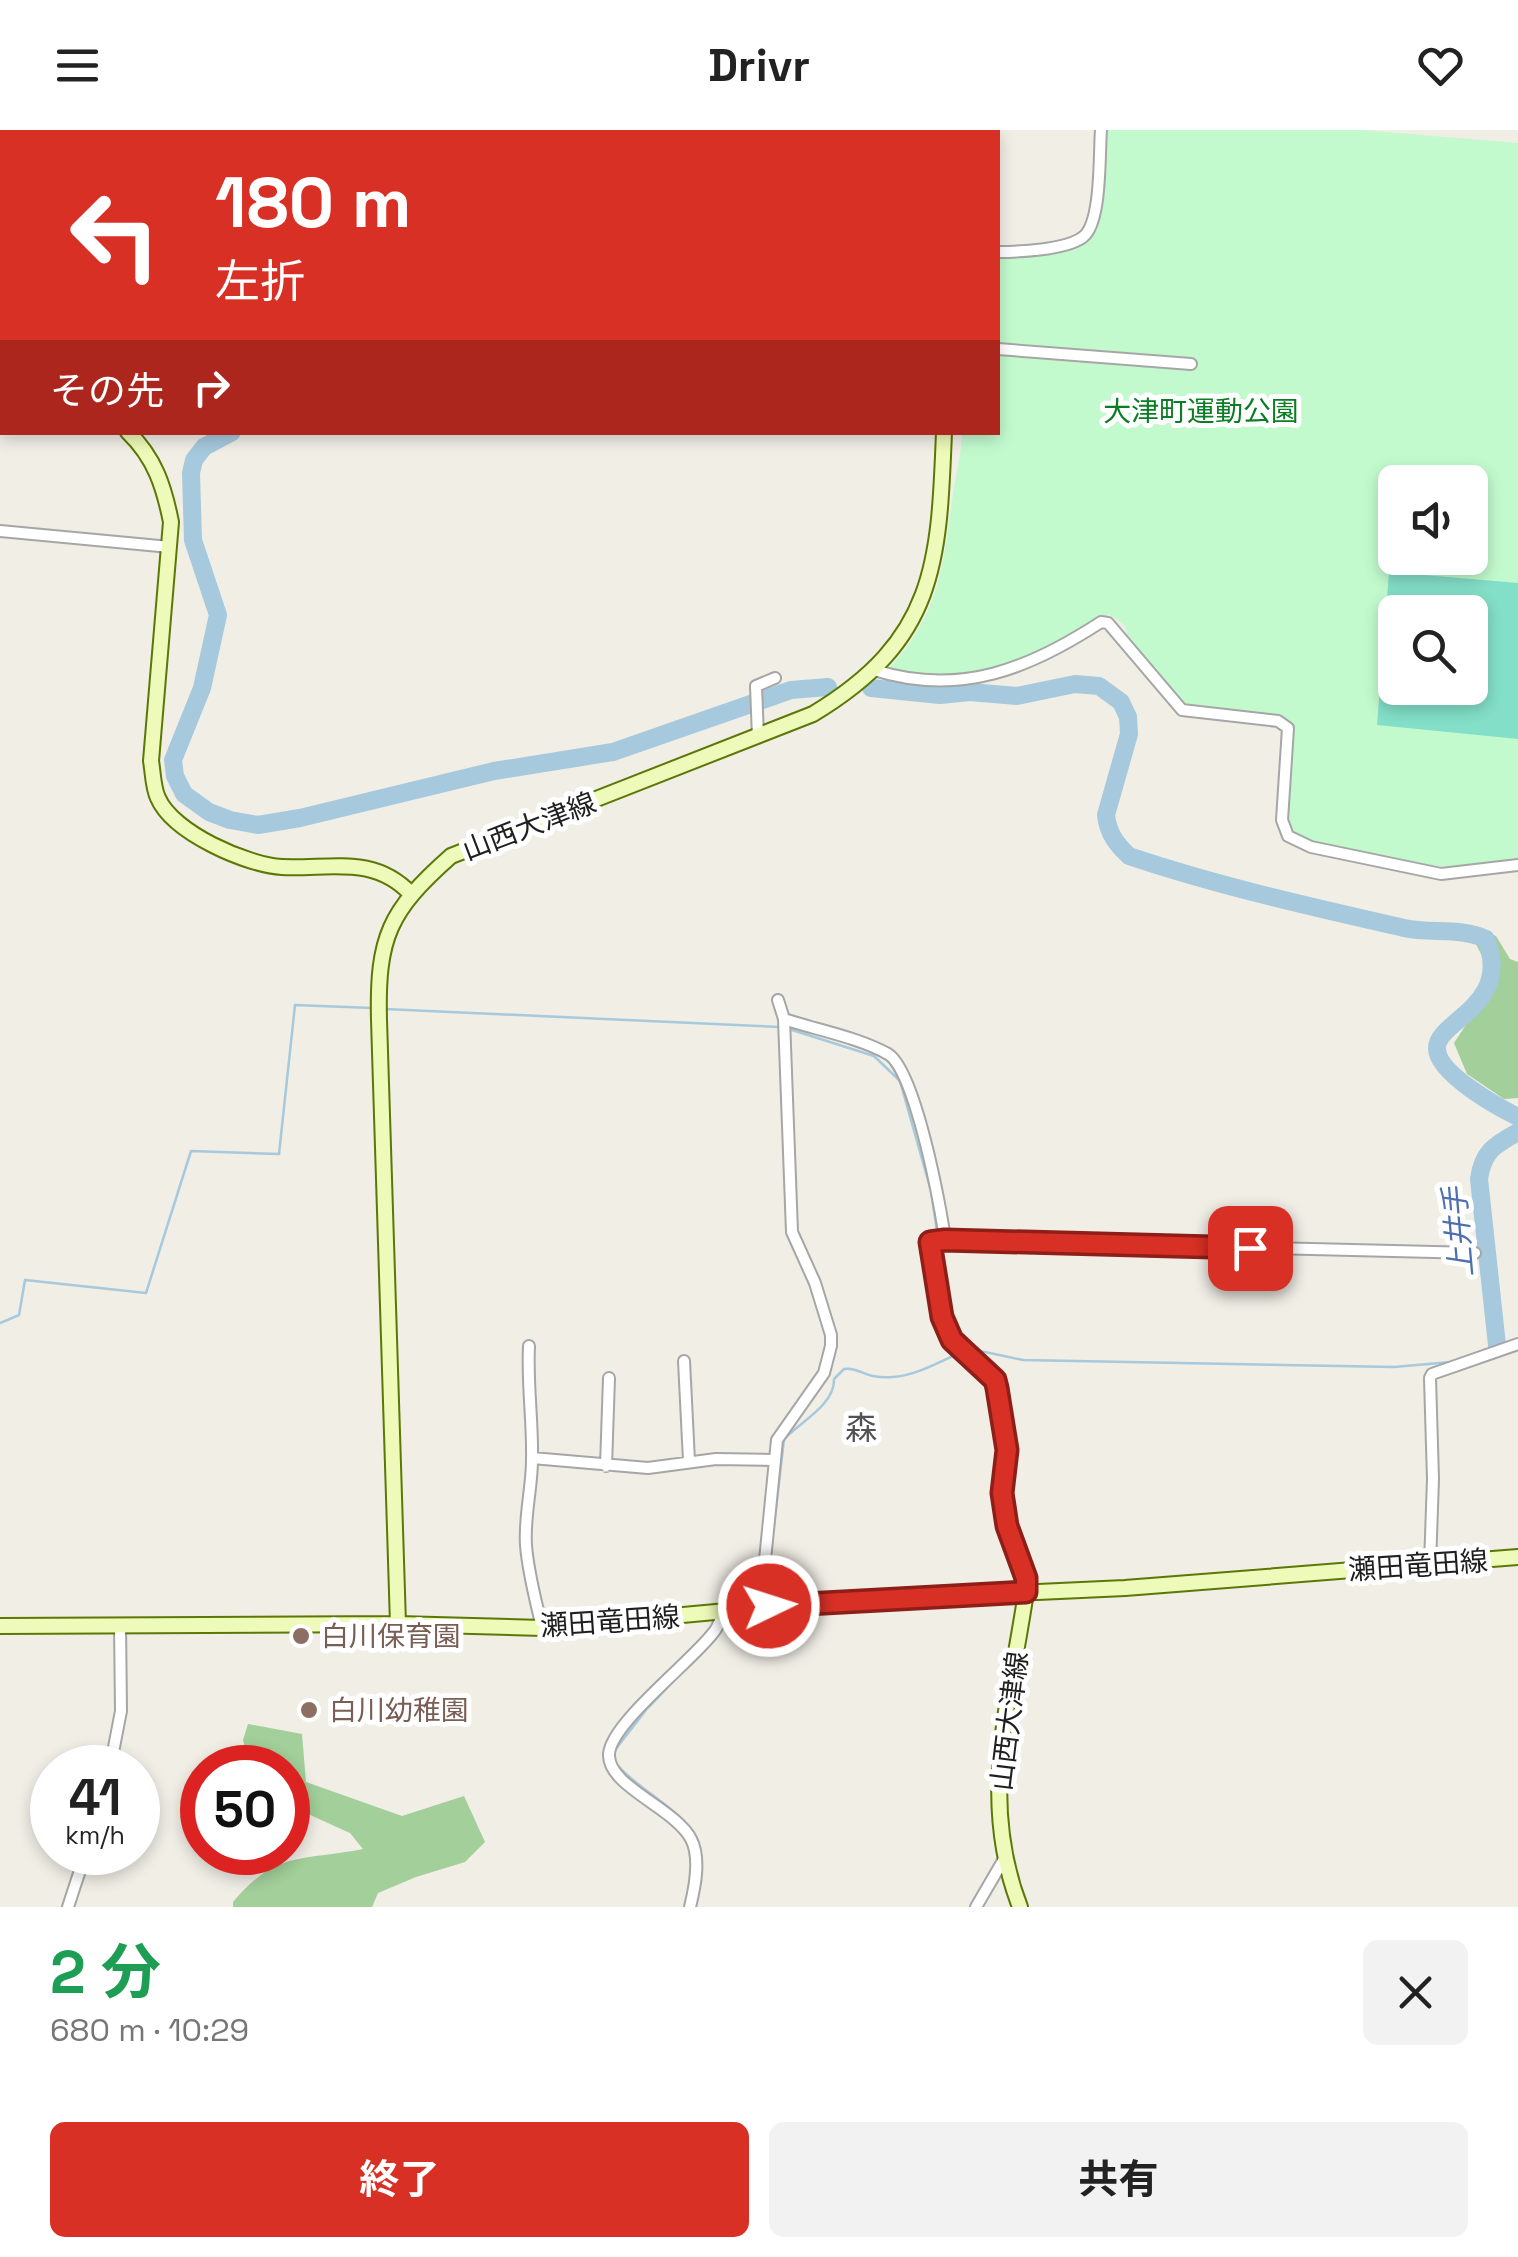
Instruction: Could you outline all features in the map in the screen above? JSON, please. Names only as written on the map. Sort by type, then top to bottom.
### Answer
[{"type":"main road","points":[[130,435],[156,468],[171,522],[151,761],[158,799],[199,839],[260,863],[366,867],[386,872],[412,894]]},
{"type":"main road","name":"山西大津線","points":[[398,1624],[378,1020],[384,937],[412,894],[451,856],[813,714],[874,670],[891,652],[920,606],[932,574],[940,525],[944,435]]},
{"type":"main road","name":"瀬田竜田線","points":[[0,1626],[398,1624],[542,1628],[769,1606],[1518,1558]]},
{"type":"main road","name":"山西大津線","points":[[1020,1907],[1004,1859],[999,1754],[1026,1592]]},
{"type":"street","points":[[1000,252],[1035,250],[1083,238],[1097,200],[1101,130]]},
{"type":"street","points":[[1000,349],[1191,364]]},
{"type":"street","points":[[0,530],[170,547]]},
{"type":"street","points":[[874,670],[903,679],[940,683],[982,677],[1042,659],[1101,622],[1108,623],[1182,710],[1278,721],[1288,728],[1282,820],[1288,836],[1311,847],[1441,874],[1518,865]]},
{"type":"street","points":[[758,738],[756,686],[775,678]]},
{"type":"street","points":[[769,1606],[764,1570],[777,1440],[824,1373],[831,1335],[792,1232],[784,1020],[778,1000]]},
{"type":"street","points":[[784,1020],[890,1055],[896,1062],[907,1083],[924,1138],[945,1240]]},
{"type":"street","points":[[1026,1592],[1026,1578],[1007,1526],[1002,1493],[1007,1450],[995,1380],[952,1340],[942,1317],[930,1242],[1475,1253]]},
{"type":"street","points":[[1430,1564],[1430,1378],[1432,1374],[1518,1344]]},
{"type":"street","points":[[529,1346],[532,1458],[526,1543],[542,1628]]},
{"type":"street","points":[[684,1361],[689,1461]]},
{"type":"street","points":[[606,1466],[609,1378]]},
{"type":"street","points":[[532,1458],[648,1468],[689,1461],[773,1460]]},
{"type":"street","points":[[690,1907],[696,1877],[692,1840],[662,1808],[616,1777],[610,1768],[609,1750],[630,1718],[714,1632],[724,1613]]},
{"type":"street","points":[[114,1745],[121,1711],[120,1624]]},
{"type":"street","points":[[976,1907],[1004,1859]]},
{"type":"street","points":[[68,1907],[78,1875]]},
{"type":"green space","name":"大津町運動公園","points":[[1106,130],[1362,130],[1518,143],[1518,859],[1490,865],[1436,866],[1303,840],[1290,831],[1286,818],[1293,734],[1290,723],[1281,718],[1191,708],[1181,702],[1148,665],[1125,626],[1109,614],[1031,655],[975,672],[917,675],[888,669],[920,626],[937,584],[962,435],[1000,435],[1000,257],[1042,255],[1075,248],[1092,235],[1102,207]]},
{"type":"green space","points":[[1389,575],[1518,583],[1518,739],[1377,725],[1379,705],[1488,705],[1488,595],[1387,595]]},
{"type":"green space","points":[[1462,925],[1496,936],[1510,959],[1518,962],[1518,1098],[1504,1099],[1467,1074],[1454,1043],[1475,1011],[1486,971],[1475,942]]},
{"type":"green space","points":[[248,1724],[302,1734],[303,1745],[244,1745]]},
{"type":"green space","points":[[310,1783],[402,1816],[464,1796],[485,1842],[465,1862],[378,1893],[372,1907],[233,1907],[233,1902],[261,1875],[310,1875],[310,1857],[363,1849],[350,1833],[310,1815]]},
{"type":"waterway","points":[[226,435],[204,447],[194,460],[191,473],[193,540],[218,615],[202,688],[173,760],[175,776],[184,794],[209,812],[258,825],[300,818],[494,771],[613,752],[791,690],[828,687]]},
{"type":"waterway","points":[[871,688],[940,695],[970,692],[1017,696],[1075,684],[1099,686],[1121,702],[1128,717],[1129,734],[1106,815],[1113,838],[1129,856],[1335,912],[1404,928],[1466,933],[1486,939],[1492,962],[1489,981],[1482,996],[1440,1039],[1437,1049],[1440,1059],[1458,1079],[1518,1117]]},
{"type":"waterway","points":[[0,1323],[19,1315],[25,1280],[146,1293],[191,1151],[279,1154],[295,1005],[372,1008]]},
{"type":"waterway","points":[[385,1009],[781,1027]]},
{"type":"waterway","points":[[789,1029],[874,1056],[900,1081],[931,1191],[938,1238]]},
{"type":"waterway","name":"上井手","points":[[1497,1345],[1479,1179],[1491,1150],[1518,1132]]},
{"type":"waterway","points":[[940,1246],[951,1312],[969,1348]]},
{"type":"waterway","name":"上井手","points":[[1482,1351],[1507,1343]]},
{"type":"waterway","points":[[971,1349],[1023,1360],[1394,1367],[1451,1362]]},
{"type":"waterway","points":[[774,1525],[784,1439],[823,1405],[834,1379],[844,1369],[896,1377],[959,1353]]},
{"type":"waterway","points":[[731,1602],[760,1573]]},
{"type":"waterway","points":[[615,1750],[646,1710],[716,1637]]},
{"type":"waterway","points":[[618,1766],[681,1819],[698,1841]]},
{"type":"place","name":"白川保育園","points":[[301,1636]]},
{"type":"place","name":"白川幼稚園","points":[[309,1710]]},
{"type":"district","name":"森","points":[[861,1428]]},
{"type":"route","points":[[769,1606],[1026,1592],[1026,1578],[1012,1545],[1002,1493],[1007,1450],[995,1380],[952,1340],[942,1317],[930,1242],[1250,1248]]}]
